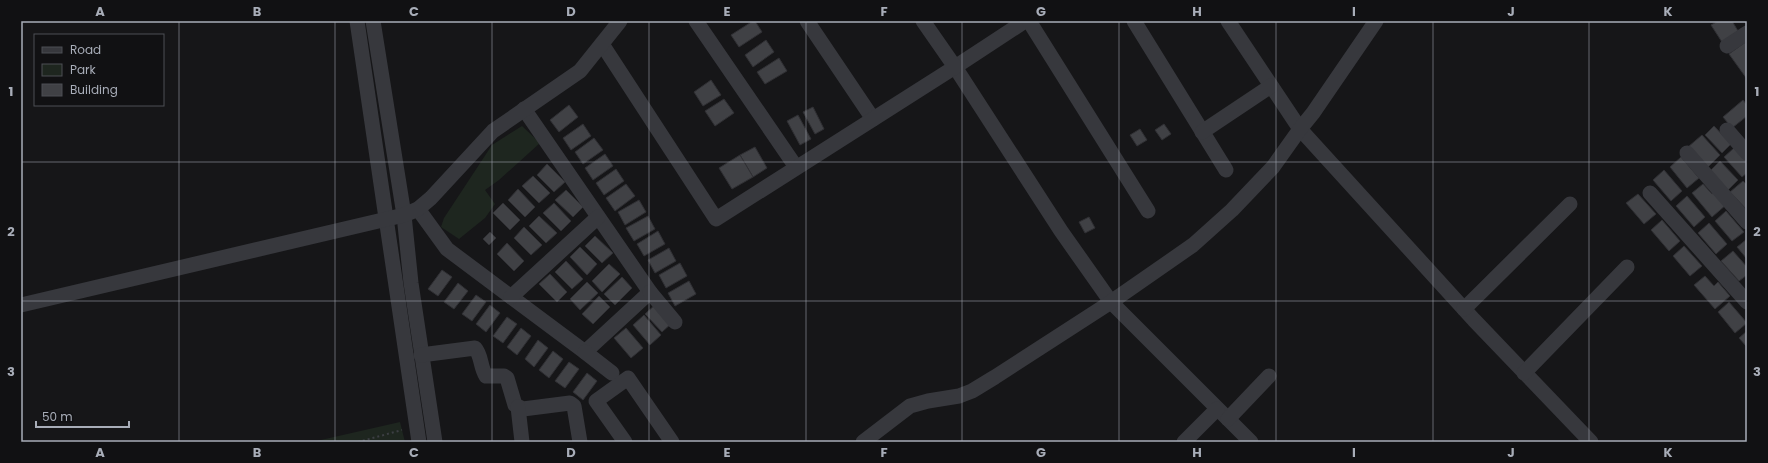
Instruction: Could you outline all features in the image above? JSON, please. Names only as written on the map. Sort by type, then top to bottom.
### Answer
[{"type":"street","points":[[357,21],[419,442]]},
{"type":"street","points":[[373,21],[404,215],[411,282],[435,442]]},
{"type":"street","points":[[21,305],[404,215],[418,209],[431,198],[493,131],[580,71],[620,21]]},
{"type":"street","points":[[696,21],[796,167]]},
{"type":"street","points":[[807,21],[873,119]]},
{"type":"street","points":[[923,21],[955,67],[1061,231],[1111,302],[1251,442]]},
{"type":"street","points":[[602,44],[716,219],[1025,21]]},
{"type":"street","points":[[1028,21],[1148,211]]},
{"type":"street","points":[[1134,21],[1226,170]]},
{"type":"street","points":[[1228,21],[1300,129],[1464,309],[1591,442]]},
{"type":"street","points":[[863,442],[910,406],[928,401],[959,396],[972,391],[1111,302],[1193,245],[1232,210],[1273,167],[1313,113],[1376,21]]},
{"type":"street","points":[[1727,46],[1747,33]]},
{"type":"street","points":[[1202,132],[1271,86]]},
{"type":"street","points":[[524,109],[650,292],[675,322]]},
{"type":"street","points":[[1727,130],[1747,154]]},
{"type":"street","points":[[1688,153],[1747,222]]},
{"type":"street","points":[[1650,193],[1747,302]]},
{"type":"street","points":[[1464,309],[1570,204]]},
{"type":"street","points":[[418,209],[447,249],[612,373]]},
{"type":"street","points":[[511,297],[598,217]]},
{"type":"street","points":[[1524,372],[1627,267]]},
{"type":"street","points":[[585,352],[650,292]]},
{"type":"street","points":[[422,355],[475,348],[478,352],[483,371],[486,376],[504,376],[507,378],[515,405],[518,408],[522,442]]},
{"type":"street","points":[[1184,442],[1223,414],[1269,376]]},
{"type":"street","points":[[625,442],[596,401],[628,378],[672,442]]},
{"type":"street","points":[[518,408],[522,409],[570,403],[574,406],[580,442]]},
{"type":"path","points":[[358,442],[402,430]]},
{"type":"green space","points":[[522,126],[540,143],[499,180],[485,190],[495,204],[485,218],[459,239],[441,227],[444,218],[492,145]]},
{"type":"green space","points":[[400,422],[405,442],[312,442]]},
{"type":"building","points":[[755,21],[762,32],[739,47],[731,35]]},
{"type":"building","points":[[1718,21],[1732,21],[1738,31],[1722,42],[1711,25]]},
{"type":"building","points":[[766,40],[774,52],[753,67],[745,55]]},
{"type":"building","points":[[1747,41],[1747,79],[1729,54]]},
{"type":"building","points":[[779,58],[787,71],[765,84],[757,72]]},
{"type":"building","points":[[711,80],[721,95],[703,106],[694,92]]},
{"type":"building","points":[[724,99],[734,113],[715,126],[705,111]]},
{"type":"building","points":[[1743,100],[1747,105],[1747,116],[1732,128],[1723,117]]},
{"type":"building","points":[[569,105],[578,117],[559,132],[550,120]]},
{"type":"building","points":[[813,107],[824,129],[815,134],[803,112]]},
{"type":"building","points":[[798,115],[811,139],[800,145],[787,121]]},
{"type":"building","points":[[583,124],[591,136],[571,150],[563,138]]},
{"type":"building","points":[[1164,124],[1171,134],[1162,140],[1155,130]]},
{"type":"building","points":[[1714,126],[1731,144],[1722,153],[1705,135]]},
{"type":"building","points":[[1140,129],[1147,140],[1137,146],[1130,135]]},
{"type":"building","points":[[1702,135],[1720,155],[1707,168],[1688,147]]},
{"type":"building","points":[[594,138],[603,150],[583,164],[575,152]]},
{"type":"building","points":[[755,147],[767,168],[753,177],[740,155]]},
{"type":"building","points":[[1734,148],[1747,159],[1747,173],[1742,177],[1724,157]]},
{"type":"building","points":[[605,154],[613,166],[593,180],[585,168]]},
{"type":"building","points":[[740,155],[753,177],[732,189],[719,168]]},
{"type":"building","points":[[1681,157],[1699,178],[1687,188],[1670,167]]},
{"type":"building","points":[[1720,161],[1738,180],[1728,190],[1710,171]]},
{"type":"building","points":[[547,164],[565,182],[554,192],[537,175]]},
{"type":"building","points":[[616,169],[624,181],[604,195],[596,183]]},
{"type":"building","points":[[1664,170],[1682,191],[1671,201],[1653,180]]},
{"type":"building","points":[[533,176],[550,193],[539,203],[522,186]]},
{"type":"building","points":[[1743,181],[1747,185],[1747,210],[1730,192]]},
{"type":"building","points":[[626,184],[635,196],[615,211],[606,198]]},
{"type":"building","points":[[1703,184],[1712,194],[1716,191],[1727,204],[1712,217],[1692,193]]},
{"type":"building","points":[[518,189],[535,207],[525,217],[508,200]]},
{"type":"building","points":[[566,190],[583,207],[573,217],[555,200]]},
{"type":"building","points":[[1638,194],[1656,214],[1644,224],[1626,203]]},
{"type":"building","points":[[1687,196],[1705,217],[1694,227],[1676,206]]},
{"type":"building","points":[[639,200],[646,212],[625,225],[618,212]]},
{"type":"building","points":[[503,203],[520,220],[510,230],[493,213]]},
{"type":"building","points":[[554,203],[571,221],[561,231],[543,213]]},
{"type":"building","points":[[1726,211],[1744,232],[1732,241],[1715,221]]},
{"type":"building","points":[[539,216],[557,233],[546,243],[529,226]]},
{"type":"building","points":[[648,216],[655,229],[634,241],[626,228]]},
{"type":"building","points":[[1089,217],[1095,228],[1085,233],[1079,222]]},
{"type":"building","points":[[1662,220],[1680,241],[1669,251],[1651,230]]},
{"type":"building","points":[[1709,223],[1727,244],[1716,254],[1698,233]]},
{"type":"building","points":[[524,227],[542,245],[531,255],[514,238]]},
{"type":"building","points":[[658,231],[665,244],[644,256],[637,244]]},
{"type":"building","points":[[490,232],[496,238],[489,245],[483,239]]},
{"type":"building","points":[[595,236],[613,253],[602,263],[585,246]]},
{"type":"building","points":[[1747,239],[1747,259],[1737,247]]},
{"type":"building","points":[[507,243],[524,261],[514,271],[497,254]]},
{"type":"building","points":[[1684,246],[1702,266],[1690,276],[1673,256]]},
{"type":"building","points":[[580,247],[597,264],[587,275],[570,257]]},
{"type":"building","points":[[669,248],[676,261],[655,273],[648,260]]},
{"type":"building","points":[[1733,251],[1747,267],[1747,275],[1739,281],[1721,261]]},
{"type":"building","points":[[566,261],[583,279],[572,289],[555,272]]},
{"type":"building","points":[[680,263],[687,276],[666,288],[659,275]]},
{"type":"building","points":[[609,264],[620,274],[602,292],[592,281]]},
{"type":"building","points":[[442,270],[452,277],[438,296],[428,289]]},
{"type":"building","points":[[550,274],[567,292],[557,302],[539,284]]},
{"type":"building","points":[[1705,276],[1714,286],[1718,282],[1730,296],[1715,309],[1694,285]]},
{"type":"building","points":[[622,277],[632,288],[615,305],[604,294]]},
{"type":"building","points":[[689,281],[696,294],[675,306],[668,293]]},
{"type":"building","points":[[587,282],[598,293],[580,310],[570,299]]},
{"type":"building","points":[[458,283],[468,291],[454,309],[444,302]]},
{"type":"building","points":[[476,295],[486,302],[472,321],[462,314]]},
{"type":"building","points":[[599,296],[610,307],[593,324],[582,314]]},
{"type":"building","points":[[1729,302],[1747,323],[1735,333],[1718,312]]},
{"type":"building","points":[[656,304],[673,322],[662,332],[645,314]]},
{"type":"building","points":[[490,305],[500,313],[486,332],[476,324]]},
{"type":"building","points":[[644,315],[661,335],[650,345],[633,325]]},
{"type":"building","points":[[507,317],[517,324],[503,343],[493,336]]},
{"type":"building","points":[[521,328],[531,336],[517,355],[507,347]]},
{"type":"building","points":[[626,328],[643,348],[631,358],[614,338]]},
{"type":"building","points":[[1747,331],[1747,347],[1739,338]]},
{"type":"building","points":[[538,340],[548,348],[534,367],[525,359]]},
{"type":"building","points":[[553,351],[563,359],[549,378],[539,370]]},
{"type":"building","points":[[569,362],[579,369],[565,388],[555,381]]},
{"type":"building","points":[[587,373],[597,381],[583,400],[573,392]]}]
